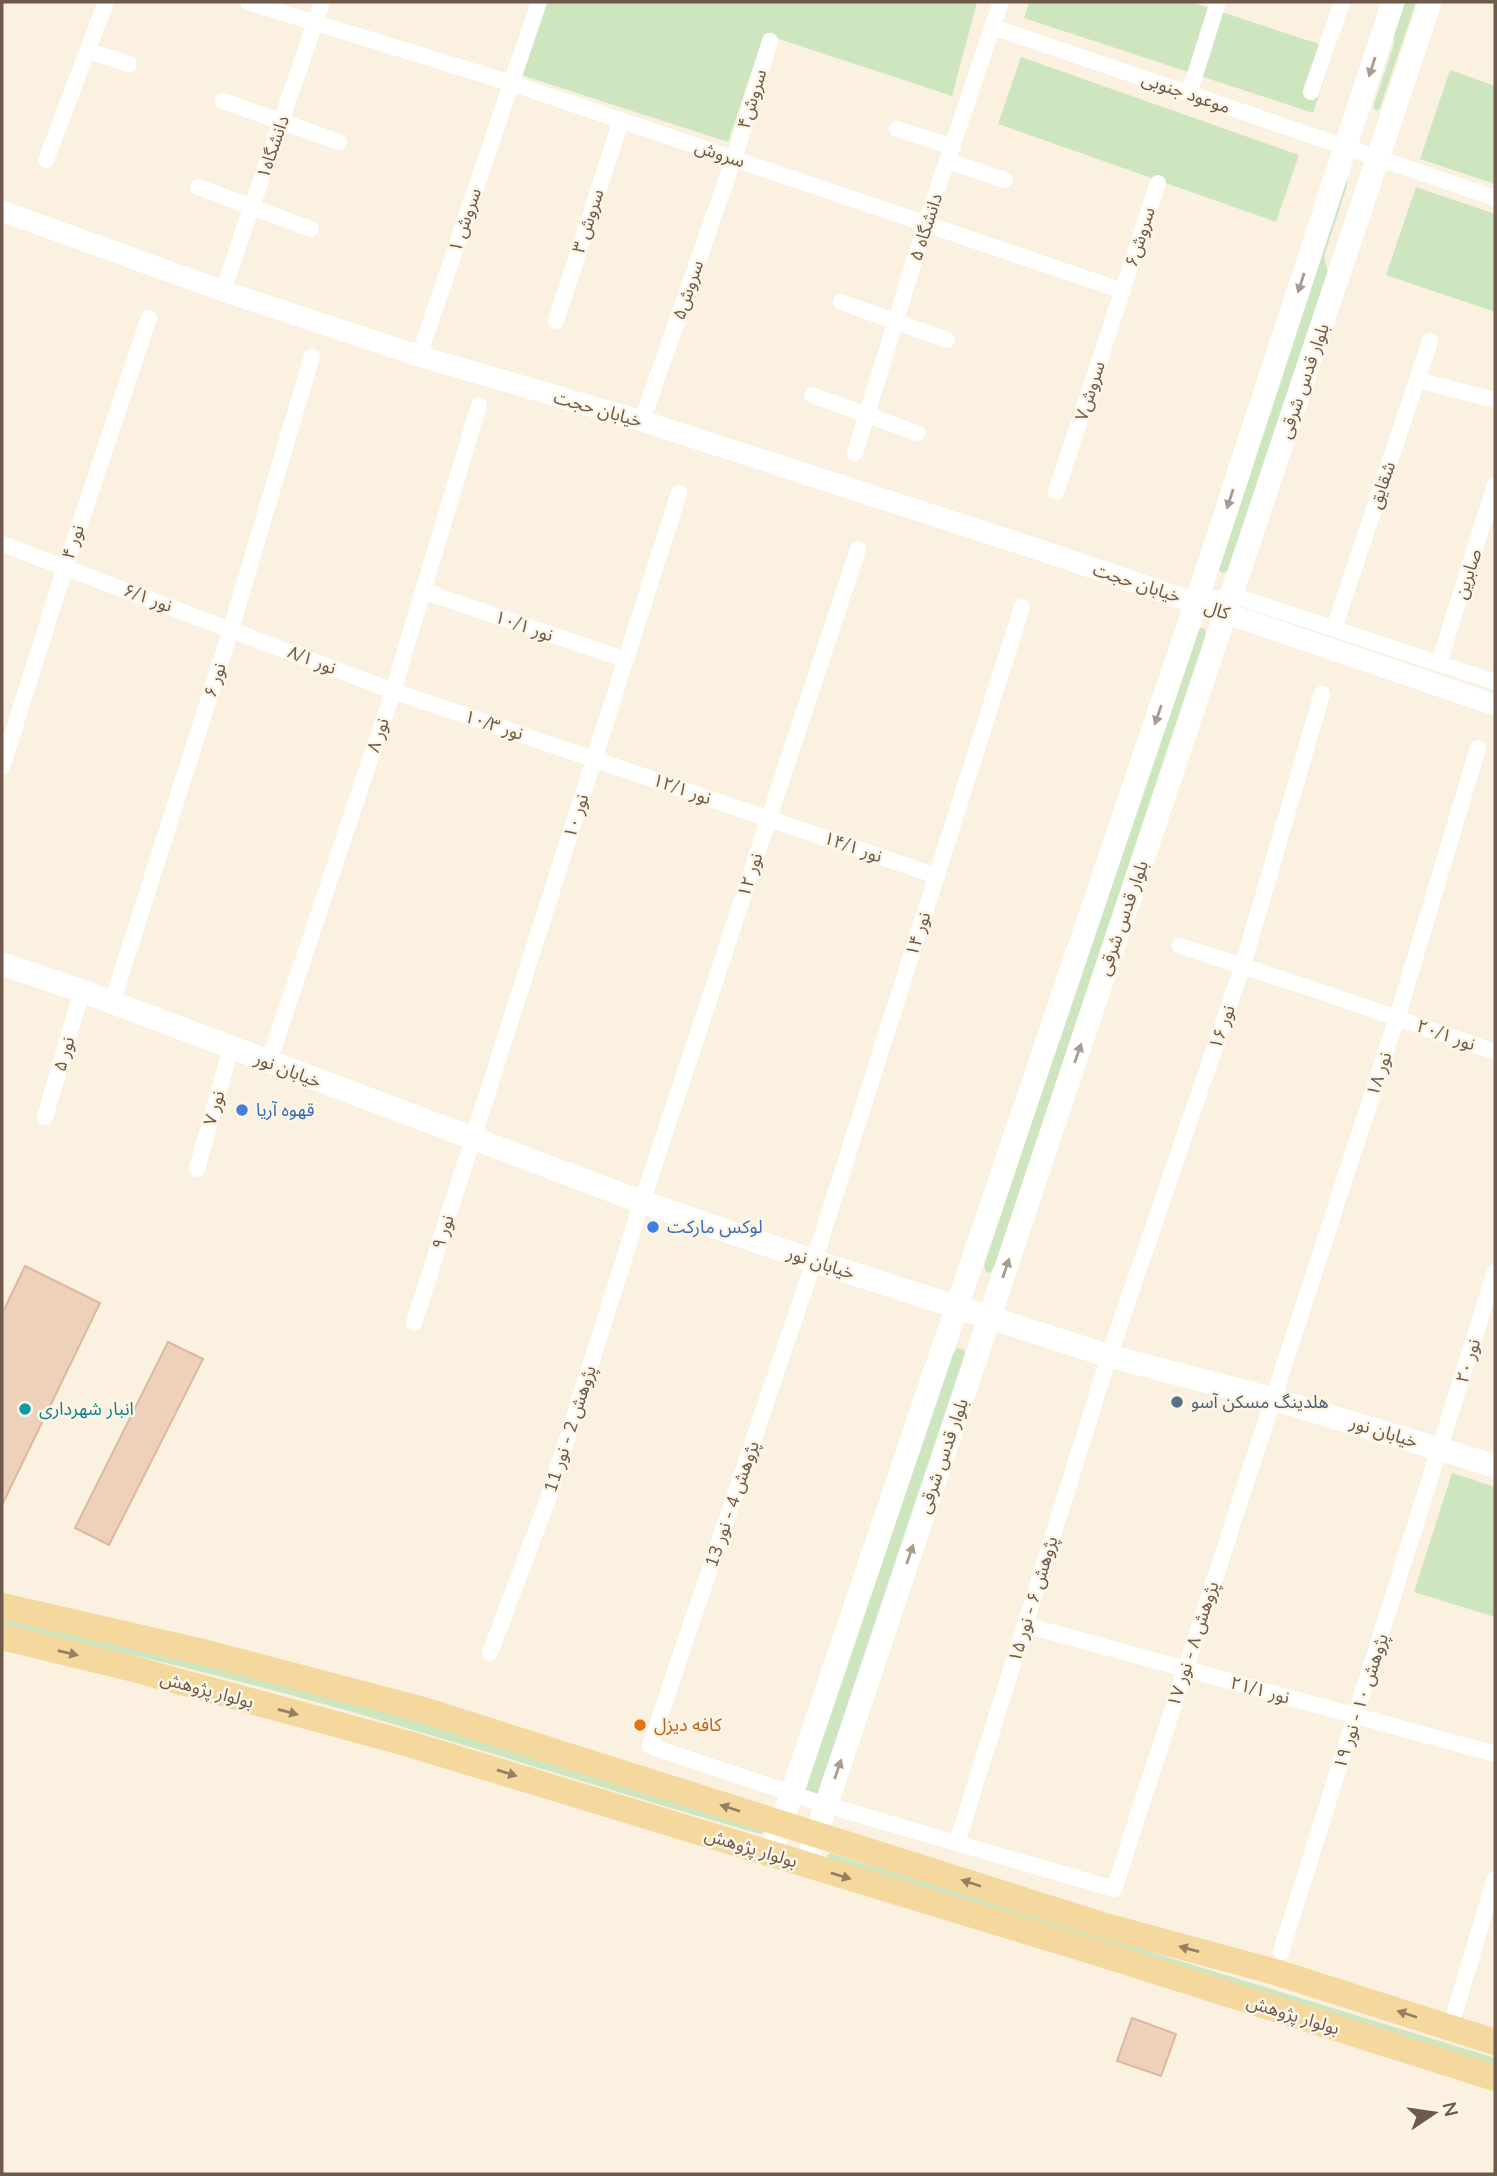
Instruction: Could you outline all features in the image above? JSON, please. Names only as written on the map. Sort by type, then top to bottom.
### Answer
[{"type":"main road","name":"بلوار قدس شرقی","points":[[771,1854],[1196,603],[1393,2]]},
{"type":"main road","name":"بلوار قدس شرقی","points":[[806,1865],[1430,2]]},
{"type":"main road","name":"خیابان نور","points":[[2,964],[642,1202],[814,1261],[1109,1356],[1273,1399],[1495,1466]]},
{"type":"main road","name":"بولوار پژوهش","points":[[2,1606],[207,1653],[407,1705],[1102,1925],[1275,1972],[1495,2042]]},
{"type":"main road","name":"بولوار پژوهش","points":[[2,1637],[126,1667],[409,1744],[1108,1956],[1495,2078]]},
{"type":"street","points":[[46,160],[106,2]]},
{"type":"street","name":"سروش","points":[[248,2],[511,83],[1123,291]]},
{"type":"street","name":"دانشگاه۱","points":[[223,291],[322,2]]},
{"type":"street","name":"سروش ۱","points":[[419,356],[539,2]]},
{"type":"street","name":"دانشگاه ۵","points":[[855,453],[926,223],[1001,2]]},
{"type":"street","points":[[1189,94],[1218,2]]},
{"type":"street","points":[[1311,92],[1342,2]]},
{"type":"street","name":"موعود جنوبی","points":[[993,27],[1495,198]]},
{"type":"street","name":"سروش۴","points":[[734,158],[770,41]]},
{"type":"street","points":[[88,51],[128,64]]},
{"type":"street","points":[[223,101],[339,142]]},
{"type":"street","name":"سروش ۳","points":[[556,321],[621,121]]},
{"type":"street","points":[[897,129],[1005,180]]},
{"type":"street","name":"سروش۵","points":[[642,421],[734,158]]},
{"type":"street","name":"سروش۶","points":[[1123,291],[1158,183]]},
{"type":"street","points":[[198,187],[312,229]]},
{"type":"street","name":"خیابان حجت","points":[[2,211],[223,291],[419,356],[642,421],[1196,603]]},
{"type":"street","name":"سروش۷","points":[[1056,492],[1123,291]]},
{"type":"street","points":[[841,302],[947,340]]},
{"type":"street","name":"نور ۴","points":[[2,767],[149,318]]},
{"type":"street","name":"شقایق","points":[[1334,628],[1430,341]]},
{"type":"street","name":"نور ۶","points":[[112,1003],[231,629],[312,356]]},
{"type":"street","points":[[1417,380],[1495,400]]},
{"type":"street","points":[[812,395],[917,433]]},
{"type":"street","name":"نور ۸","points":[[269,1062],[393,691],[479,405]]},
{"type":"street","name":"صابرین","points":[[1439,663],[1488,540],[1495,485]]},
{"type":"street","name":"نور ۱۰","points":[[473,1140],[679,493]]},
{"type":"street","name":"نور ۶/۱","points":[[2,544],[231,629]]},
{"type":"street","name":"نور ۱۲","points":[[642,1202],[859,549]]},
{"type":"street","name":"نور ۱۰/۱","points":[[423,591],[626,660]]},
{"type":"street","name":"کال","points":[[1196,603],[1229,604],[1334,628],[1495,682]]},
{"type":"street","name":"کال","points":[[1229,604],[1334,651],[1495,705]]},
{"type":"street","name":"نور ۱۴","points":[[814,1261],[1022,607]]},
{"type":"street","name":"نور ۸/۱","points":[[231,629],[393,691]]},
{"type":"street","name":"نور ۱۰/۳","points":[[393,691],[595,759]]},
{"type":"street","name":"نور ۱۶","points":[[1109,1356],[1243,965],[1322,694]]},
{"type":"street","name":"نور ۱۸","points":[[1273,1399],[1397,1018],[1478,748]]},
{"type":"street","name":"نور ۱۲/۱","points":[[595,759],[768,818]]},
{"type":"street","name":"نور ۱۴/۱","points":[[768,818],[937,876]]},
{"type":"street","name":"نور ۲۰/۱","points":[[1180,946],[1495,1052]]},
{"type":"street","name":"نور ۵","points":[[45,1117],[82,992]]},
{"type":"street","name":"نور ۷","points":[[197,1168],[232,1048]]},
{"type":"street","name":"نور ۹","points":[[414,1323],[473,1140]]},
{"type":"street","name":"پژوهش 2 - نور 11","points":[[490,1653],[548,1499],[642,1202]]},
{"type":"street","name":"پژوهش 4 - نور 13","points":[[790,1793],[650,1746],[814,1261]]},
{"type":"street","name":"نور ۲۰","points":[[1441,1449],[1495,1272]]},
{"type":"street","name":"پژوهش ۶ - نور ۱۵","points":[[957,1843],[1109,1356]]},
{"type":"street","name":"پژوهش ۸ - نور ۱۷","points":[[957,1843],[1114,1889],[1273,1399]]},
{"type":"street","name":"پژوهش ۱۰ - نور ۱۹","points":[[1281,1952],[1441,1449]]},
{"type":"street","name":"نور ۲۱/۱","points":[[1025,1625],[1495,1754]]},
{"type":"street","points":[[790,1793],[957,1843]]},
{"type":"street","points":[[1450,2028],[1495,1879]]},
{"type":"green space","points":[[547,2],[977,2],[952,96],[764,34],[728,142],[515,73]]},
{"type":"green space","points":[[1029,2],[1191,2],[1334,49],[1313,113],[1024,18]]},
{"type":"green space","points":[[1401,2],[1416,2],[1377,111],[1374,104],[1394,44],[1393,25]]},
{"type":"green space","points":[[1021,57],[1299,155],[1276,222],[998,124]]},
{"type":"green space","points":[[1450,70],[1495,86],[1495,184],[1420,159]]},
{"type":"green space","points":[[1343,180],[1347,180],[1347,186],[1324,256],[1328,273],[1231,567],[1222,573],[1218,570]]},
{"type":"green space","points":[[1416,187],[1495,214],[1495,312],[1386,275]]},
{"type":"green space","points":[[1197,628],[1206,631],[1205,638],[995,1265],[990,1273],[986,1272],[984,1266]]},
{"type":"green space","points":[[957,1348],[963,1349],[966,1354],[965,1362],[817,1796],[805,1792],[952,1355]]},
{"type":"green space","points":[[1452,1473],[1495,1487],[1495,1617],[1414,1592]]},
{"type":"green space","points":[[2,1616],[224,1668],[468,1735],[764,1829],[763,1833],[714,1821],[296,1696],[2,1624]]},
{"type":"green space","points":[[830,1853],[1495,2058],[1495,2066],[828,1859],[827,1855]]},
{"type":"building","name":"انبار شهرداری","points":[[25,1266],[100,1303],[2,1505],[2,1314]]},
{"type":"building","points":[[168,1342],[203,1359],[109,1545],[75,1528]]},
{"type":"building","points":[[1132,2018],[1176,2034],[1161,2076],[1117,2061]]},
{"type":"place","name":"قهوه آریا","points":[[242,1110]]},
{"type":"place","name":"لوکس مارکت","points":[[653,1227]]},
{"type":"place","name":"هلدینگ مسکن آسو","points":[[1177,1402]]},
{"type":"place","name":"انبار شهرداری","points":[[25,1409]]},
{"type":"place","name":"کافه دیزل","points":[[640,1725]]}]
